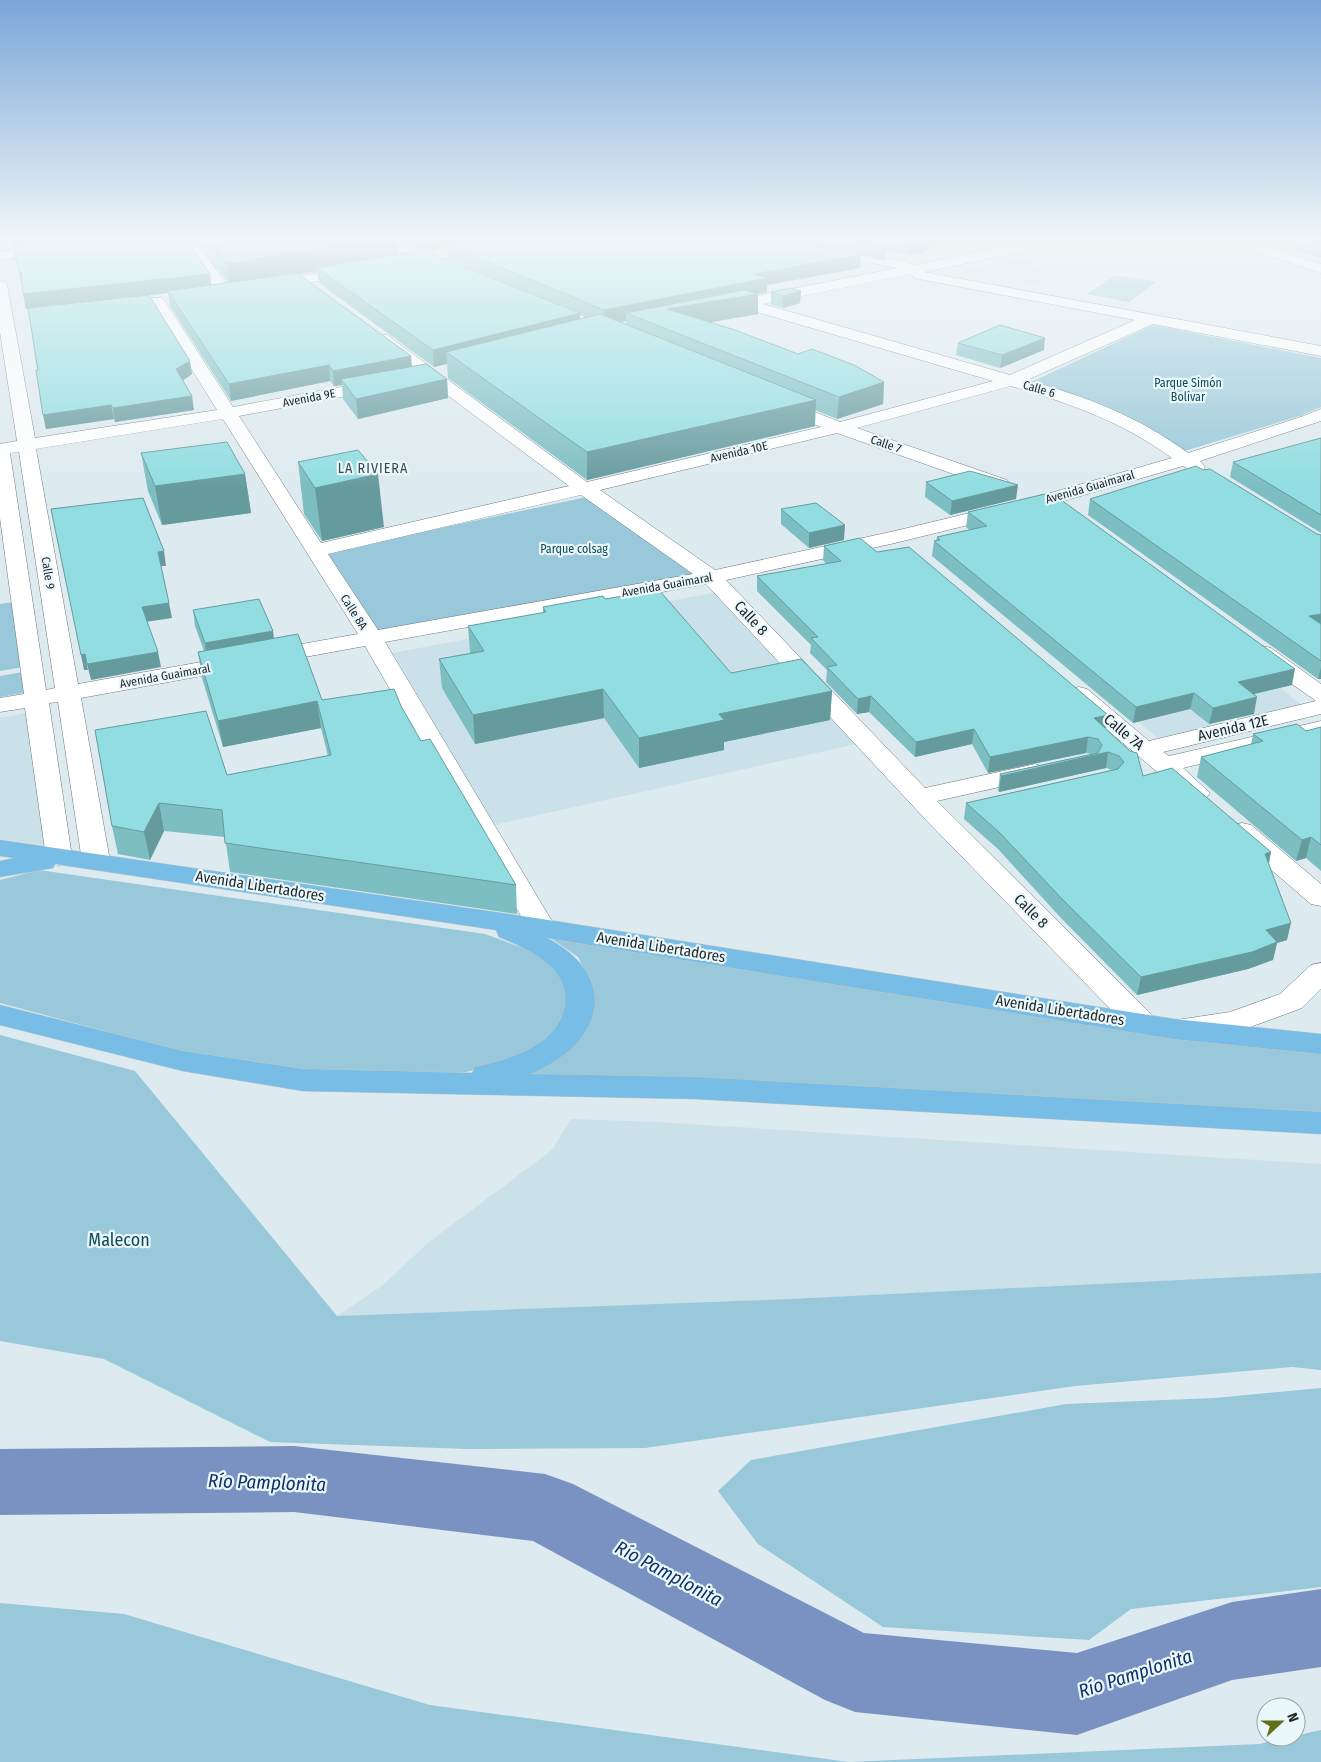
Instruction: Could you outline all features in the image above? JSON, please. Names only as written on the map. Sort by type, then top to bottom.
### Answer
[{"type":"main road","name":"Avenida Libertadores","points":[[0,848],[479,918],[1174,1029],[1321,1044]]},
{"type":"main road","points":[[0,870],[35,863],[80,859]]},
{"type":"main road","points":[[448,1082],[502,1073],[540,1058],[565,1039],[579,1014],[581,992],[572,970],[556,955],[529,939],[479,918]]},
{"type":"main road","points":[[0,1016],[183,1061],[303,1080],[696,1088],[1321,1123]]},
{"type":"street","name":"Calle 9","points":[[4,323],[69,698],[80,859]]},
{"type":"street","name":"Calle 8A","points":[[171,323],[374,643],[542,928]]},
{"type":"street","name":"Calle 6","points":[[812,323],[1070,398],[1117,417],[1156,438],[1199,469]]},
{"type":"street","name":"Avenida 10E","points":[[315,551],[815,434],[1012,381],[1142,323]]},
{"type":"street","points":[[1173,323],[1321,351]]},
{"type":"street","points":[[1203,323],[1321,346]]},
{"type":"street","name":"Calle 8","points":[[366,327],[418,373],[715,580],[928,806],[1142,1023]]},
{"type":"street","name":"Avenida 9E","points":[[0,450],[26,443],[227,410],[418,373]]},
{"type":"street","points":[[0,400],[18,398]]},
{"type":"street","name":"Calle 7","points":[[767,398],[839,428],[1059,506]]},
{"type":"street","name":"Calle 7","points":[[770,415],[815,434],[1024,506]]},
{"type":"street","name":"Avenida Guaimaral","points":[[0,715],[36,704],[715,580],[908,549],[1199,469],[1317,425]]},
{"type":"street","name":"Avenida 9E","points":[[0,443],[26,443]]},
{"type":"street","points":[[0,450],[10,595],[36,704],[80,859]]},
{"type":"street","name":"Avenida Guaimaral","points":[[715,580],[1024,506],[1059,506]]},
{"type":"street","points":[[10,595],[51,588]]},
{"type":"street","points":[[1250,643],[1321,695]]},
{"type":"street","name":"Calle 7A","points":[[1062,679],[1321,898]]},
{"type":"street","name":"Avenida Guaimaral","points":[[0,705],[36,704]]},
{"type":"street","name":"Avenida 12E","points":[[1145,749],[1321,707]]},
{"type":"street","name":"Avenida 12E","points":[[1164,765],[1321,728]]},
{"type":"street","points":[[928,806],[1053,779]]},
{"type":"street","points":[[1174,1029],[1234,1022],[1291,1001],[1321,972]]},
{"type":"shaded area","points":[[718,592],[861,743],[494,825],[393,653]]},
{"type":"shaded area","points":[[1280,688],[1306,708],[1261,719],[1234,699]]},
{"type":"shaded area","points":[[1190,709],[1216,729],[1163,742],[1138,722]]},
{"type":"shaded area","points":[[33,712],[48,846],[0,839],[0,718]]},
{"type":"shaded area","points":[[571,1119],[657,1122],[1321,1164],[1321,1274],[789,1299],[337,1316],[383,1285],[429,1242],[552,1150]]},
{"type":"green space","name":"Parque Simón Bolívar","points":[[1153,325],[1321,358],[1321,407],[1300,416],[1181,452],[1112,414],[1021,387]]},
{"type":"green space","name":"Parque colsag","points":[[587,497],[698,575],[375,634],[323,553]]},
{"type":"green space","points":[[20,601],[30,666],[0,671],[0,604]]},
{"type":"green space","points":[[29,671],[34,691],[0,697],[0,676]]},
{"type":"green space","points":[[39,870],[485,934],[550,958],[564,982],[568,1009],[558,1033],[511,1060],[466,1072],[345,1073],[291,1071],[168,1048],[0,1003],[0,880]]},
{"type":"green space","points":[[552,939],[1127,1030],[1321,1049],[1321,1117],[515,1076],[586,1020],[592,985],[578,957]]},
{"type":"green space","name":"Malecon","points":[[0,1035],[135,1071],[337,1316],[789,1299],[1321,1273],[1321,1370],[1292,1367],[1075,1386],[645,1448],[468,1449],[270,1442],[104,1359],[0,1341]]},
{"type":"green space","points":[[1321,1388],[1321,1587],[1131,1609],[1089,1640],[883,1627],[758,1544],[718,1491],[751,1460],[1066,1404],[1215,1398]]},
{"type":"green space","points":[[0,1603],[124,1614],[430,1705],[849,1762],[0,1762]]},
{"type":"green space","points":[[1321,1730],[1321,1762],[849,1762],[1256,1744],[1256,1747],[1306,1747],[1306,1733]]},
{"type":"building","points":[[30,323],[167,323],[190,361],[176,369],[192,396],[113,408],[111,405],[43,415],[36,370],[38,370]]},
{"type":"building","points":[[189,323],[366,323],[411,356],[333,371],[329,365],[229,384]]},
{"type":"building","points":[[395,323],[539,323],[433,350]]},
{"type":"building","points":[[563,323],[623,323],[816,400],[587,452],[446,352]]},
{"type":"building","points":[[652,323],[713,323],[798,354],[812,349],[854,365],[884,382],[839,397]]},
{"type":"building","points":[[1000,325],[1045,338],[1002,355],[958,343]]},
{"type":"building","points":[[426,364],[447,379],[356,399],[341,379]]},
{"type":"building","points":[[1321,438],[1321,515],[1233,462]]},
{"type":"building","points":[[227,442],[245,474],[155,486],[141,453]]},
{"type":"building","points":[[358,450],[378,474],[315,488],[298,462]]},
{"type":"building","points":[[1196,466],[1203,470],[1210,469],[1321,535],[1321,614],[1309,616],[1321,624],[1321,661],[1090,499]]},
{"type":"building","points":[[970,471],[1018,485],[952,501],[926,482]]},
{"type":"building","points":[[1045,494],[1057,497],[1295,669],[1238,682],[1257,697],[1213,708],[1194,693],[1136,707],[934,541],[940,540],[937,537],[987,526],[968,512]]},
{"type":"building","points":[[143,498],[164,551],[158,552],[169,603],[142,607],[158,652],[87,664],[85,654],[81,655],[51,509]]},
{"type":"building","points":[[816,503],[845,525],[809,533],[781,509]]},
{"type":"building","points":[[860,538],[877,552],[909,547],[1108,715],[1094,718],[1130,751],[1137,753],[1143,776],[1172,768],[1271,852],[1265,854],[1291,923],[1266,930],[1277,942],[1252,952],[1141,977],[1063,900],[1000,833],[966,803],[1118,769],[1124,762],[1119,756],[1108,752],[1001,776],[1000,774],[1098,753],[1102,745],[1098,739],[1088,737],[990,757],[974,729],[916,742],[871,696],[858,699],[827,667],[837,665],[811,638],[818,637],[757,576],[841,561],[824,546]]},
{"type":"building","points":[[659,590],[731,673],[801,659],[832,691],[719,714],[724,720],[639,738],[603,689],[473,715],[439,659],[484,651],[468,626],[546,612],[543,607],[603,596],[605,599]]},
{"type":"building","points":[[259,599],[273,631],[205,643],[193,610]]},
{"type":"building","points":[[298,634],[322,700],[394,689],[401,706],[421,741],[430,739],[516,885],[225,843],[222,810],[159,803],[144,832],[112,826],[95,730],[206,711],[227,775],[331,755],[317,701],[218,721],[198,652]]},
{"type":"building","points":[[1297,724],[1306,731],[1321,727],[1321,845],[1311,837],[1302,840],[1201,757],[1263,741],[1253,734]]},
{"type":"waterway","name":"Río Pamplonita","points":[[0,1482],[294,1479],[545,1508],[855,1672],[1077,1694],[1232,1641],[1321,1628]]},
{"type":"district","name":"LA RIVIERA","points":[[373,468]]}]
